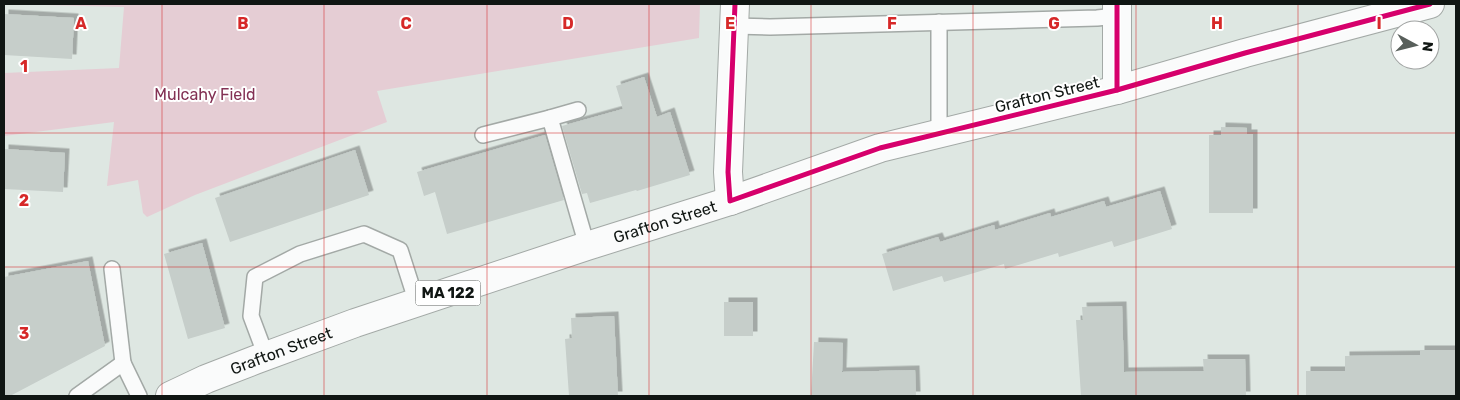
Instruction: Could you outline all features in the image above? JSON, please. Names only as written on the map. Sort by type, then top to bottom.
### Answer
[{"type":"main road","name":"Grafton Street","points":[[170,396],[266,356],[355,323],[730,201],[880,148],[1117,90],[1245,53],[1430,4]]},
{"type":"main road","points":[[1117,10],[1117,90]]},
{"type":"main road","points":[[730,201],[728,172],[735,15]]},
{"type":"lane","points":[[735,15],[770,27],[1098,18],[1117,10]]},
{"type":"lane","points":[[939,134],[940,22]]},
{"type":"lane","points":[[483,135],[578,110]]},
{"type":"lane","points":[[550,118],[587,246]]},
{"type":"lane","points":[[266,356],[250,316],[255,277],[300,254],[364,234],[400,250],[417,303]]},
{"type":"lane","points":[[112,269],[123,363],[138,396]]},
{"type":"lane","points":[[77,396],[123,363]]},
{"type":"green space","name":"Mulcahy Field","points":[[4,4],[700,4],[699,38],[377,91],[387,122],[195,195],[147,217],[143,213],[138,180],[107,186],[114,122],[4,136],[4,73],[119,68],[124,7]]},
{"type":"building","points":[[4,14],[74,18],[72,59],[4,55]]},
{"type":"building","points":[[644,77],[657,117],[670,112],[690,175],[590,203],[587,193],[582,194],[562,126],[623,109],[616,86]]},
{"type":"building","points":[[1221,127],[1247,128],[1247,134],[1253,134],[1253,213],[1209,213],[1209,135],[1221,135]]},
{"type":"building","points":[[545,135],[564,200],[447,234],[435,192],[424,196],[417,172]]},
{"type":"building","points":[[4,149],[65,153],[63,192],[4,189]]},
{"type":"building","points":[[355,150],[369,195],[230,242],[215,198]]},
{"type":"building","points":[[1160,191],[1172,229],[1114,247],[1112,241],[1059,257],[1058,253],[1005,269],[1004,264],[944,282],[942,276],[893,291],[882,254],[938,237],[940,242],[994,225],[995,230],[1050,213],[1051,217],[1104,201],[1106,207]]},
{"type":"building","points":[[202,243],[225,328],[188,339],[164,254]]},
{"type":"building","points":[[88,261],[105,346],[10,396],[4,396],[4,277]]},
{"type":"building","points":[[724,302],[753,302],[753,336],[724,336]]},
{"type":"building","points":[[1122,306],[1124,372],[1204,371],[1203,359],[1245,359],[1246,396],[1081,396],[1076,320],[1083,320],[1082,307]]},
{"type":"building","points":[[614,316],[618,396],[569,396],[565,339],[572,338],[571,318]]},
{"type":"building","points":[[814,342],[843,343],[842,372],[915,370],[916,396],[811,396]]},
{"type":"building","points":[[1420,350],[1456,350],[1456,396],[1306,396],[1306,371],[1345,371],[1345,356],[1420,355]]},
{"type":"cycle path","points":[[735,4],[728,172],[730,201],[880,148],[1117,90],[1245,53],[1430,4]]},
{"type":"cycle path","points":[[1117,4],[1117,90]]}]
